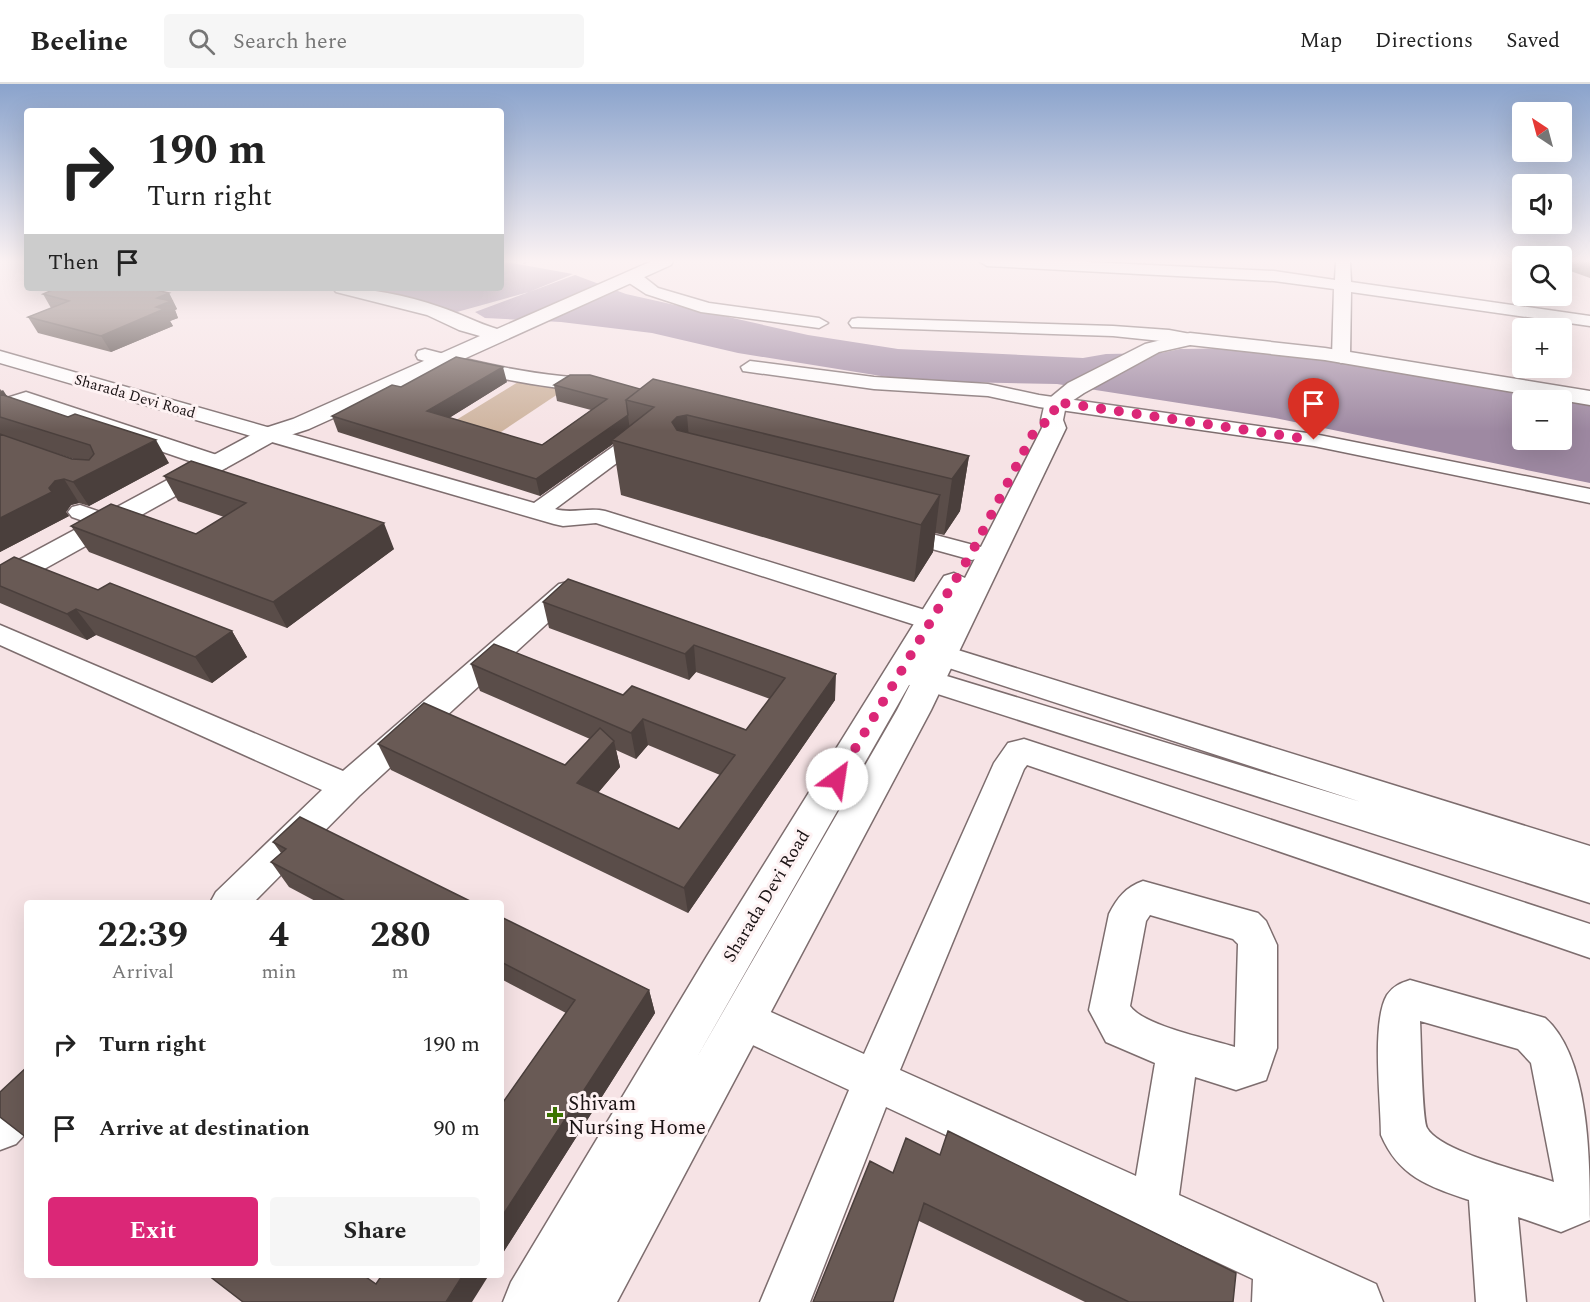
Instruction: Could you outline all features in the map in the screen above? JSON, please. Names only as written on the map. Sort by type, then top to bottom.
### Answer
[{"type":"street","points":[[460,318],[498,328],[524,318]]},
{"type":"street","points":[[0,582],[270,434],[362,406],[520,318]]},
{"type":"street","points":[[780,318],[819,323]]},
{"type":"street","points":[[1341,318],[1341,352]]},
{"type":"street","points":[[1569,318],[1590,321]]},
{"type":"street","points":[[858,323],[1113,331],[1169,335],[1199,340],[1341,352],[1456,371],[1590,389]]},
{"type":"street","points":[[922,664],[986,538],[1054,428],[1054,411],[1076,388],[1152,348],[1199,340]]},
{"type":"street","name":"Sharada Devi Road","points":[[0,357],[538,511],[571,519],[597,516],[922,664],[1026,696]]},
{"type":"street","points":[[270,434],[285,418],[442,360],[561,382],[594,383],[615,389]]},
{"type":"street","points":[[750,367],[874,383],[988,390],[1054,411],[1314,440],[1590,496]]},
{"type":"street","points":[[1456,371],[1590,398]]},
{"type":"street","points":[[0,406],[26,398],[218,463]]},
{"type":"street","points":[[538,511],[646,432]]},
{"type":"street","points":[[80,512],[109,523]]},
{"type":"street","points":[[872,525],[986,538]]},
{"type":"street","points":[[232,900],[347,787],[568,590]]},
{"type":"street","points":[[0,634],[347,787]]},
{"type":"street","name":"Sharada Devi Road","points":[[531,1302],[729,957],[922,664]]},
{"type":"street","name":"Sharada Devi Road","points":[[587,1302],[767,978],[922,664]]},
{"type":"street","points":[[1026,696],[1590,861]]},
{"type":"street","points":[[1026,696],[1590,886]]},
{"type":"street","points":[[785,1302],[874,1079],[1010,763],[1019,752],[1024,751],[1590,941]]},
{"type":"street","points":[[1143,897],[1245,925],[1253,933],[1258,945],[1256,1048],[1251,1065],[1236,1069],[1178,1050],[1121,1028],[1109,1010],[1128,914],[1143,897]]},
{"type":"street","points":[[729,957],[767,978]]},
{"type":"street","points":[[1410,999],[1530,1032],[1542,1042],[1551,1057],[1577,1182],[1577,1202],[1562,1208],[1491,1185],[1422,1157],[1404,1136],[1399,1018],[1402,1008],[1410,999]]},
{"type":"street","points":[[744,1020],[1154,1207],[1278,1283],[1358,1302]]},
{"type":"street","points":[[1154,1207],[1178,1050]]},
{"type":"street","points":[[0,1128],[24,1104]]},
{"type":"street","points":[[1491,1185],[1501,1302]]},
{"type":"shaded area","points":[[485,318],[732,318],[808,335],[898,349],[1083,358],[1106,354],[1161,353],[1180,349],[1248,348],[1362,362],[1518,390],[1512,390],[1512,450],[1572,450],[1572,400],[1590,403],[1590,483],[1275,418],[1057,384],[912,381],[738,353],[652,333],[561,322]]},
{"type":"shaded area","points":[[523,379],[564,390],[492,438],[448,425]]},
{"type":"building","points":[[31,318],[143,318],[101,336]]},
{"type":"building","points":[[456,357],[503,367],[427,411],[542,445],[607,399],[554,385],[570,375],[590,375],[640,389],[626,400],[628,415],[536,479],[332,416],[392,385],[401,387]]},
{"type":"building","points":[[653,379],[969,456],[952,479],[687,415],[677,417],[672,422],[677,430],[940,495],[921,525],[612,440],[654,407],[626,400]]},
{"type":"building","points":[[0,394],[68,417],[75,414],[156,440],[73,482],[64,479],[55,481],[49,488],[52,492],[0,518],[0,434],[72,459],[89,460],[94,454],[90,445],[0,417]]},
{"type":"building","points":[[191,461],[384,523],[273,602],[71,526],[111,504],[196,534],[246,503],[164,476]]},
{"type":"building","points":[[14,557],[98,590],[110,583],[232,631],[195,657],[76,609],[67,614],[0,586],[0,565]]},
{"type":"building","points":[[568,579],[836,674],[684,888],[378,744],[424,703],[565,765],[600,728],[614,741],[577,783],[679,829],[735,755],[643,719],[631,733],[471,664],[494,644],[623,695],[632,686],[746,730],[785,678],[694,645],[685,654],[543,602]]},
{"type":"building","points":[[300,817],[468,900],[343,900],[271,862],[286,849],[273,842]]},
{"type":"building","points":[[504,918],[649,990],[504,1213],[504,1101],[575,1000],[504,964]]},
{"type":"building","points":[[24,1070],[24,1136],[0,1117],[0,1092]]},
{"type":"building","points":[[948,1131],[1236,1273],[1233,1302],[1129,1302],[924,1203],[893,1302],[813,1302],[870,1161],[893,1173],[906,1138],[940,1155]]},
{"type":"building","points":[[212,1278],[367,1278],[376,1284],[380,1278],[461,1278],[446,1302],[243,1302]]},
{"type":"place","name":"Shivam Nursing Home","points":[[555,1115]]},
{"type":"route","points":[[837,779],[972,552],[1037,426],[1052,420],[1056,402],[1314,440]]}]
